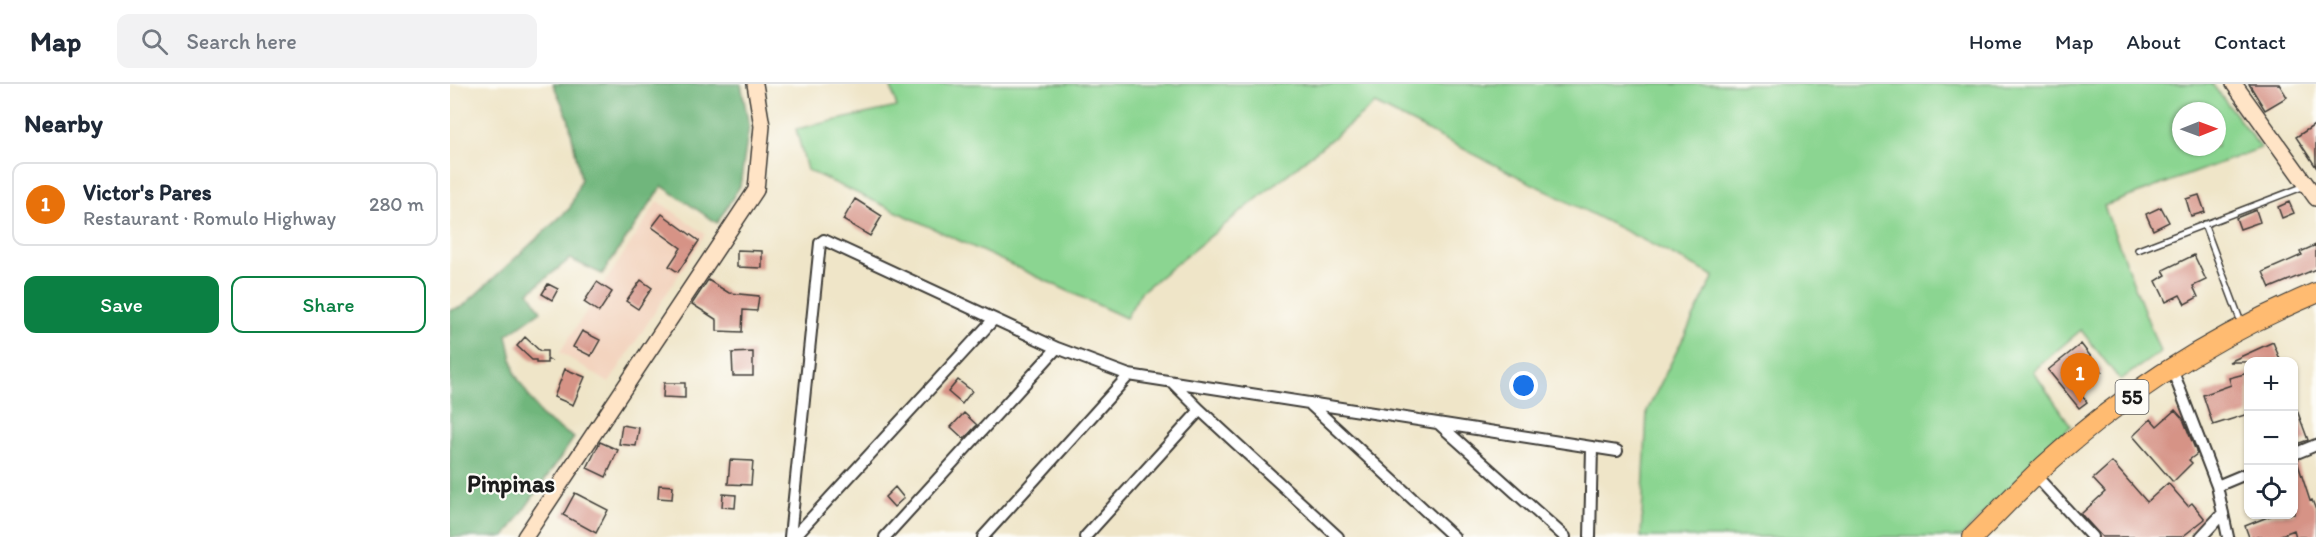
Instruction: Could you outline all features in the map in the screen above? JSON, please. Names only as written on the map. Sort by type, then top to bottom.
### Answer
[{"type":"highway","name":"55","points":[[1973,537],[2035,475],[2078,437],[2172,369],[2243,326],[2316,293]]},
{"type":"street","points":[[525,537],[756,189],[762,126],[754,84]]},
{"type":"street","points":[[2234,84],[2312,190]]},
{"type":"street","points":[[792,537],[821,241],[824,240],[1057,348],[1129,375],[1617,451]]},
{"type":"street","points":[[792,537],[994,320]]},
{"type":"street","points":[[885,537],[1057,348]]},
{"type":"street","points":[[2172,369],[2217,486],[2228,537]]},
{"type":"street","points":[[983,537],[1129,375]]},
{"type":"street","points":[[1173,383],[1338,537]]},
{"type":"street","points":[[1310,404],[1454,537]]},
{"type":"street","points":[[1085,537],[1200,410]]},
{"type":"street","points":[[1438,423],[1565,537]]},
{"type":"street","points":[[2298,452],[2316,445]]},
{"type":"street","points":[[1590,537],[1592,447]]},
{"type":"street","points":[[2035,475],[2092,537]]},
{"type":"street","points":[[2217,486],[2244,475]]},
{"type":"street","points":[[2201,537],[2223,513]]},
{"type":"lane","points":[[2138,250],[2204,224],[2312,190]]},
{"type":"lane","points":[[2204,224],[2243,326]]},
{"type":"shaded area","points":[[658,201],[705,234],[609,383],[560,352]]},
{"type":"green space","points":[[553,84],[741,84],[749,126],[740,186],[717,223],[662,186],[602,274],[570,259],[529,292],[541,311],[507,335],[515,374],[542,417],[574,438],[505,537],[450,537],[450,310],[462,307],[570,208],[581,179],[568,117]]},
{"type":"green space","points":[[890,84],[2212,84],[2226,102],[2172,102],[2172,156],[2226,156],[2226,102],[2261,148],[2104,206],[2160,352],[2120,380],[2081,330],[2033,371],[2071,426],[1961,537],[1641,537],[1647,411],[1714,276],[1375,104],[1141,292],[1126,318],[807,170],[796,129],[897,107]]},
{"type":"building","points":[[2249,84],[2279,84],[2287,97],[2265,110]]},
{"type":"building","points":[[2316,124],[2316,167],[2296,137]]},
{"type":"building","points":[[2199,195],[2205,212],[2191,216],[2186,199]]},
{"type":"building","points":[[855,199],[882,216],[870,236],[843,220]]},
{"type":"building","points":[[2289,202],[2294,213],[2282,218],[2278,207]]},
{"type":"building","points":[[2161,207],[2169,222],[2153,230],[2146,214]]},
{"type":"building","points":[[2256,210],[2260,222],[2240,229],[2236,218]]},
{"type":"building","points":[[662,214],[699,241],[678,272],[669,266],[681,248],[652,227]]},
{"type":"building","points":[[2316,245],[2316,269],[2270,288],[2263,272],[2302,255],[2300,252]]},
{"type":"building","points":[[737,250],[762,251],[762,268],[737,267]]},
{"type":"building","points":[[2194,255],[2206,280],[2193,286],[2198,297],[2185,304],[2180,295],[2166,302],[2156,281],[2166,275],[2163,270]]},
{"type":"building","points":[[641,280],[652,288],[638,309],[626,301]]},
{"type":"building","points":[[708,280],[729,293],[759,296],[757,311],[743,310],[742,332],[717,331],[717,320],[692,304]]},
{"type":"building","points":[[597,282],[612,292],[599,312],[584,302]]},
{"type":"building","points":[[548,284],[558,289],[552,300],[542,294]]},
{"type":"building","points":[[582,331],[600,340],[591,356],[573,347]]},
{"type":"building","points":[[525,337],[540,351],[547,351],[547,358],[550,360],[547,360],[547,363],[536,363],[536,360],[532,360],[517,346]]},
{"type":"building","points":[[2273,342],[2279,357],[2244,357],[2244,362],[2229,362]]},
{"type":"building","points":[[2081,344],[2102,371],[2078,390],[2087,402],[2079,408],[2048,370]]},
{"type":"building","points":[[753,352],[753,376],[733,376],[732,353]]},
{"type":"building","points":[[565,369],[585,377],[573,405],[554,397]]},
{"type":"building","points":[[2244,374],[2244,415],[2213,425],[2203,395],[2231,385],[2229,378]]},
{"type":"building","points":[[958,380],[972,391],[962,404],[948,392]]},
{"type":"building","points":[[664,383],[685,383],[685,398],[663,397]]},
{"type":"building","points":[[2175,410],[2183,419],[2197,454],[2189,460],[2192,463],[2173,482],[2133,436],[2151,419],[2157,426]]},
{"type":"building","points":[[964,413],[977,425],[964,439],[951,427]]},
{"type":"building","points":[[2298,413],[2308,440],[2298,444]]},
{"type":"building","points":[[622,425],[639,428],[636,446],[619,444]]},
{"type":"building","points":[[600,442],[618,450],[606,477],[587,468]]},
{"type":"building","points":[[730,460],[753,461],[751,485],[728,484]]},
{"type":"building","points":[[2112,462],[2147,502],[2168,483],[2188,506],[2192,503],[2205,519],[2182,537],[2102,537],[2081,514],[2105,492],[2093,479]]},
{"type":"building","points":[[2298,464],[2310,501],[2312,500],[2316,510],[2316,537],[2296,537],[2294,530],[2276,537],[2249,537],[2245,526],[2262,519],[2298,519]]},
{"type":"building","points":[[659,485],[673,486],[672,499],[658,498]]},
{"type":"building","points":[[895,487],[904,498],[894,507],[885,497]]},
{"type":"building","points":[[575,493],[608,510],[596,533],[563,515]]},
{"type":"building","points":[[723,494],[736,495],[735,508],[722,507]]},
{"type":"place","name":"Victor's Pares","points":[[2080,403]]},
{"type":"district","name":"Pinpinas","points":[[511,484]]}]
